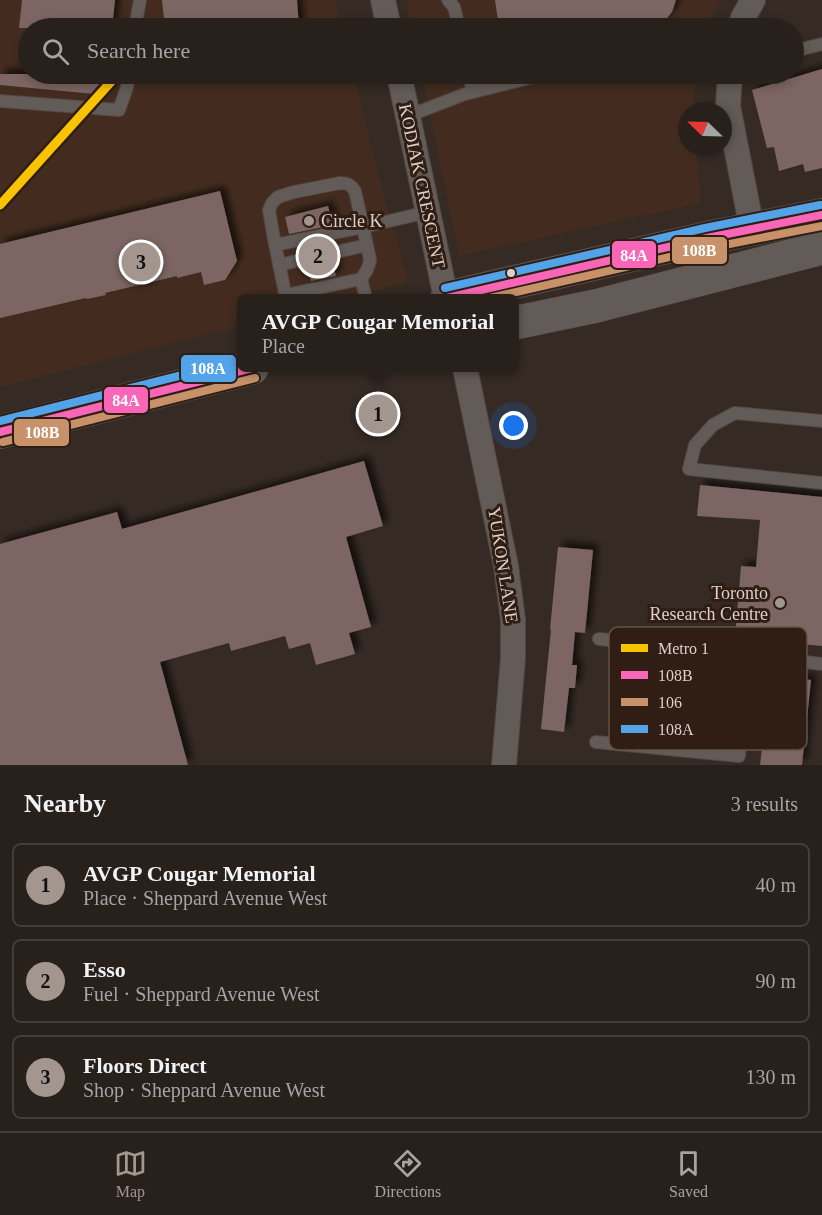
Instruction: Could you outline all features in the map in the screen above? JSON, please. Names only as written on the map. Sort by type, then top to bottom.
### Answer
[{"type":"main road","points":[[463,294],[822,215]]},
{"type":"main road","points":[[519,322],[596,306],[822,248]]},
{"type":"main road","points":[[0,432],[237,372]]},
{"type":"street","points":[[383,0],[387,18]]},
{"type":"street","points":[[743,18],[753,0]]},
{"type":"street","name":"KODIAK CRESCENT","points":[[401,84],[446,294]]},
{"type":"street","points":[[729,84],[728,106],[752,229]]},
{"type":"street","name":"YUKON LANE","points":[[466,372],[506,566],[513,620],[513,658],[504,765]]},
{"type":"lane","points":[[137,18],[140,0]]},
{"type":"lane","points":[[448,0],[454,7],[457,18]]},
{"type":"lane","points":[[804,48],[822,44]]},
{"type":"lane","points":[[0,101],[119,110],[127,84]]},
{"type":"lane","points":[[471,84],[473,92]]},
{"type":"lane","points":[[408,116],[473,92],[505,84]]},
{"type":"lane","points":[[285,294],[269,210],[272,203],[278,197],[294,192],[347,183],[355,191],[370,259],[369,267],[361,279],[298,294]]},
{"type":"lane","points":[[275,245],[428,212]]},
{"type":"lane","points":[[279,265],[367,245]]},
{"type":"lane","points":[[361,279],[365,294]]},
{"type":"lane","points":[[822,421],[735,413],[713,425],[695,445],[690,469],[822,483]]},
{"type":"lane","points":[[599,639],[609,640]]},
{"type":"lane","points":[[807,662],[822,664]]},
{"type":"lane","points":[[596,742],[609,743]]},
{"type":"lane","points":[[678,750],[739,756],[740,750]]},
{"type":"shaded area","points":[[0,0],[335,0],[340,18],[18,18],[18,84],[355,84],[408,282],[362,294],[237,294],[237,327],[0,387]]},
{"type":"shaded area","points":[[406,0],[721,0],[710,18],[410,18]]},
{"type":"shaded area","points":[[424,84],[694,84],[693,102],[678,102],[678,156],[697,156],[701,203],[459,256]]},
{"type":"building","points":[[22,0],[115,0],[113,18],[20,18]]},
{"type":"building","points":[[162,0],[297,0],[298,18],[164,18]]},
{"type":"building","points":[[495,0],[676,0],[667,18],[498,18]]},
{"type":"building","points":[[822,69],[822,168],[805,172],[803,164],[779,171],[774,147],[767,148],[752,90],[772,84],[804,84],[804,74]]},
{"type":"building","points":[[0,74],[18,74],[18,84],[107,84],[105,95],[0,85]]},
{"type":"building","points":[[220,191],[237,261],[225,280],[204,285],[201,272],[177,278],[177,276],[105,293],[106,295],[0,318],[0,244]]},
{"type":"building","name":"Circle K","points":[[328,206],[333,225],[289,234],[285,217]]},
{"type":"building","points":[[332,261],[336,276],[311,281],[307,267]]},
{"type":"building","points":[[364,461],[383,526],[346,537],[371,627],[349,633],[355,654],[316,665],[310,643],[289,649],[285,636],[231,651],[229,643],[160,662],[188,765],[0,765],[0,544],[117,512],[122,529]]},
{"type":"building","points":[[700,485],[822,497],[822,646],[807,645],[807,627],[736,627],[741,566],[756,567],[760,520],[697,516]]},
{"type":"building","points":[[558,547],[593,550],[585,633],[575,632],[572,665],[577,665],[575,688],[569,688],[564,732],[541,729]]},
{"type":"building","points":[[807,680],[811,680],[807,718]]},
{"type":"building","points":[[762,750],[804,750],[802,765],[760,765]]},
{"type":"metro line","name":"1","points":[[0,205],[109,84]]},
{"type":"transit line","name":"108A","points":[[445,288],[705,228],[820,205]]},
{"type":"transit line","name":"84A","points":[[464,294],[707,238],[822,215]]},
{"type":"transit line","name":"108B","points":[[508,294],[709,248],[822,226]]},
{"type":"transit line","name":"108A","points":[[0,421],[237,361]]},
{"type":"transit line","name":"84A","points":[[0,432],[237,372]]},
{"type":"transit line","name":"108B","points":[[3,442],[255,378]]},
{"type":"place","name":"Circle K","points":[[309,221]]},
{"type":"place","name":"Esso","points":[[318,256]]},
{"type":"place","name":"Floors Direct","points":[[141,262]]},
{"type":"place","name":"AVGP Cougar Memorial","points":[[378,414]]},
{"type":"place","name":"Toronto Research Centre","points":[[780,603]]}]
